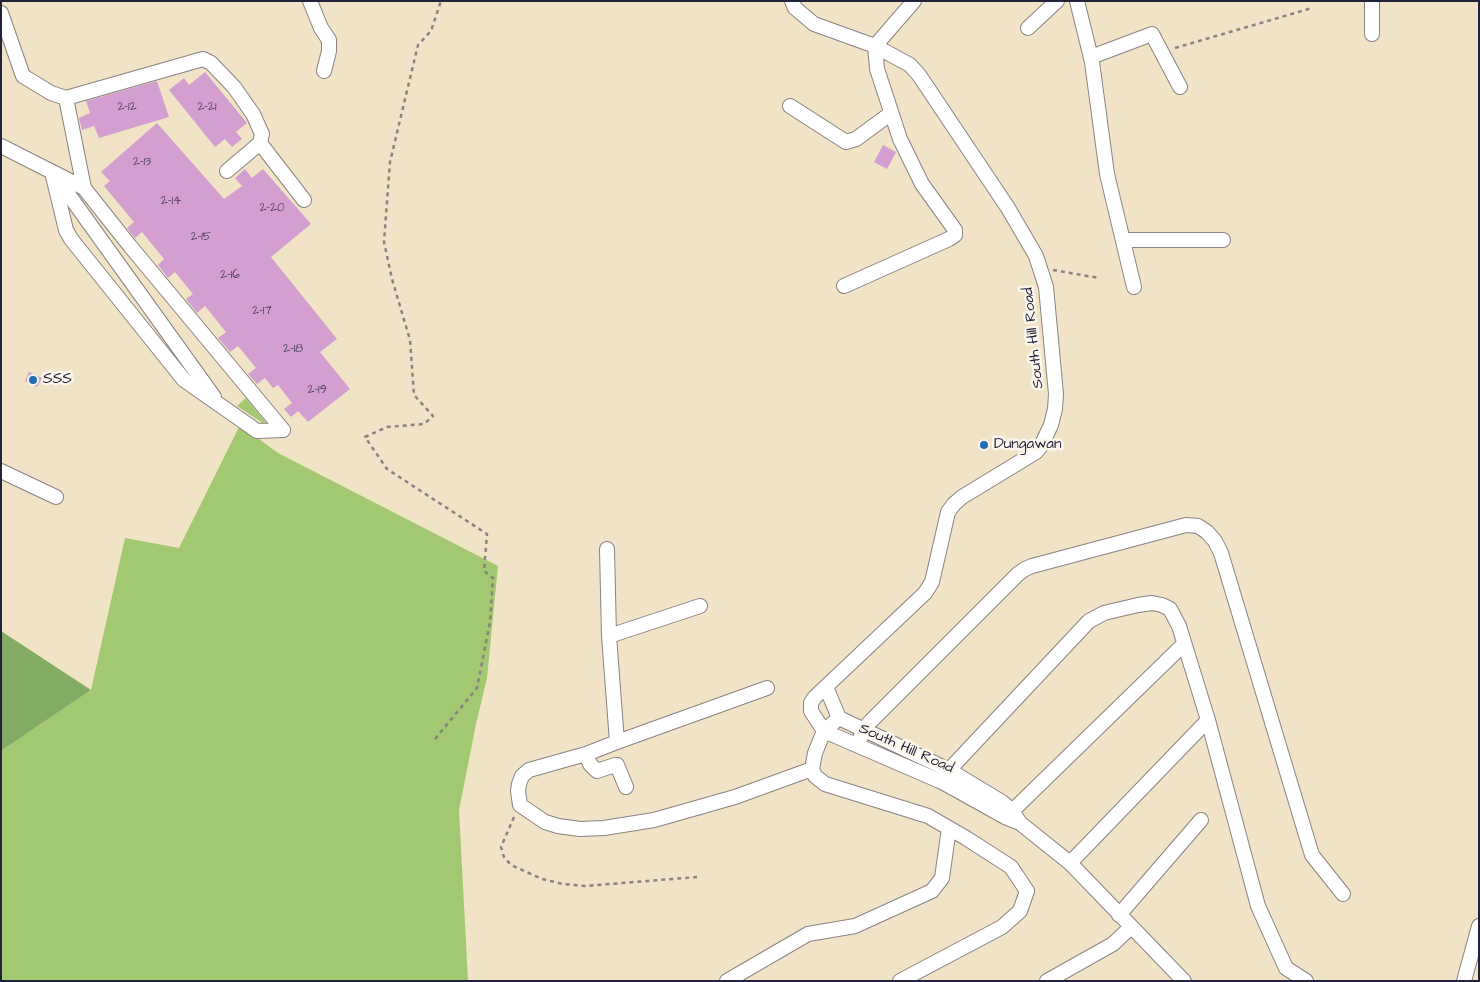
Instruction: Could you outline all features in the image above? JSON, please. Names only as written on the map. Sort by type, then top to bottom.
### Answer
[{"type":"street","points":[[310,1],[321,28],[329,40],[329,51],[324,71]]},
{"type":"street","name":"South Hill Road","points":[[792,1],[795,8],[814,24],[875,46],[910,65],[919,75],[1008,208],[1036,256],[1046,287],[1056,394],[1055,410],[1046,437],[1036,452],[962,496],[954,504],[948,512],[932,582],[925,593],[826,686],[811,703],[811,711],[824,731],[945,776]]},
{"type":"street","points":[[844,286],[955,235],[955,230],[922,184],[900,139],[890,114],[877,68],[875,46],[914,1]]},
{"type":"street","points":[[1028,28],[1057,1]]},
{"type":"street","points":[[1077,1],[1091,57],[1107,174],[1134,286]]},
{"type":"street","points":[[1372,1],[1372,34]]},
{"type":"street","points":[[1,13],[23,76],[51,93],[66,98],[203,59],[220,72],[253,114],[262,134],[260,143],[227,171]]},
{"type":"street","points":[[1091,57],[1152,34],[1180,87]]},
{"type":"street","points":[[66,98],[84,188]]},
{"type":"street","points":[[790,106],[846,142],[856,139],[890,114]]},
{"type":"street","points":[[260,143],[304,200]]},
{"type":"street","points":[[1,146],[84,188],[283,430],[257,430],[184,380],[71,239],[66,230],[52,172]]},
{"type":"street","points":[[52,172],[221,405]]},
{"type":"street","points":[[1123,240],[1223,240]]},
{"type":"street","points":[[1,471],[56,497]]},
{"type":"street","points":[[858,745],[864,730],[1025,569],[1186,525],[1198,526],[1211,536],[1221,553],[1312,855],[1343,894]]},
{"type":"street","points":[[607,549],[610,636],[617,742]]},
{"type":"street","points":[[945,776],[1089,621],[1096,617],[1138,605],[1152,603],[1170,609],[1175,617],[1208,720],[1258,906],[1286,968],[1306,981]]},
{"type":"street","points":[[610,636],[700,606]]},
{"type":"street","points":[[1013,817],[1184,644]]},
{"type":"street","points":[[826,686],[839,718],[824,731],[815,753],[812,769],[815,776],[824,784],[928,816],[1010,867],[1027,891],[1020,911],[1002,927],[900,981]]},
{"type":"street","points":[[767,688],[586,754],[528,770],[522,776],[519,784],[520,805],[545,822],[558,826],[580,829],[604,828],[654,820],[735,797],[812,769]]},
{"type":"street","name":"South Hill Road","points":[[839,718],[945,776],[1013,817],[1070,863],[1183,981]]},
{"type":"street","points":[[1070,863],[1208,720]]},
{"type":"street","points":[[586,754],[590,764],[597,771],[617,765],[626,787]]},
{"type":"street","points":[[1119,915],[1202,820]]},
{"type":"street","points":[[727,981],[808,934],[855,926],[932,891],[942,878],[949,828]]},
{"type":"street","points":[[1464,981],[1479,926]]},
{"type":"street","points":[[1047,981],[1113,944],[1131,927]]},
{"type":"path","points":[[435,739],[477,688],[490,622],[493,578],[484,571],[487,534],[387,469],[365,437],[387,427],[424,424],[433,416],[414,395],[410,340],[392,279],[384,242],[390,162],[418,46],[431,30],[441,1]]},
{"type":"path","points":[[1161,52],[1312,8]]},
{"type":"path","points":[[1056,270],[1100,278]]},
{"type":"path","points":[[520,805],[501,847],[504,857],[511,865],[542,879],[563,884],[585,886],[697,877]]},
{"type":"green space","points":[[246,398],[270,428],[237,406]]},
{"type":"green space","points":[[240,425],[278,453],[498,566],[487,678],[459,810],[468,981],[1,981],[1,751],[91,690],[125,538],[179,548]]},
{"type":"green space","points":[[1,631],[91,690],[1,751]]},
{"type":"building","points":[[205,72],[247,123],[236,132],[242,139],[232,147],[225,139],[215,147],[169,90],[184,78],[189,85]]},
{"type":"building","points":[[157,81],[169,117],[99,138],[94,126],[82,130],[79,118],[90,113],[86,101]]},
{"type":"building","points":[[157,123],[224,199],[242,186],[235,178],[245,169],[252,178],[263,169],[311,224],[271,257],[337,339],[320,352],[350,389],[308,422],[298,411],[291,417],[284,409],[292,403],[278,385],[273,388],[265,378],[257,384],[248,374],[256,368],[238,346],[230,352],[218,338],[226,332],[205,306],[197,313],[186,299],[193,294],[175,272],[168,278],[158,265],[164,259],[142,232],[135,238],[127,228],[134,222],[104,186],[110,181],[101,172]]},
{"type":"building","points":[[883,145],[896,152],[887,169],[874,162]]},
{"type":"building","name":"SSS","points":[[29,372],[42,378],[37,387],[25,381]]},
{"type":"place","name":"SSS","points":[[33,380]]},
{"type":"place","name":"Dungawan","points":[[984,445]]}]
